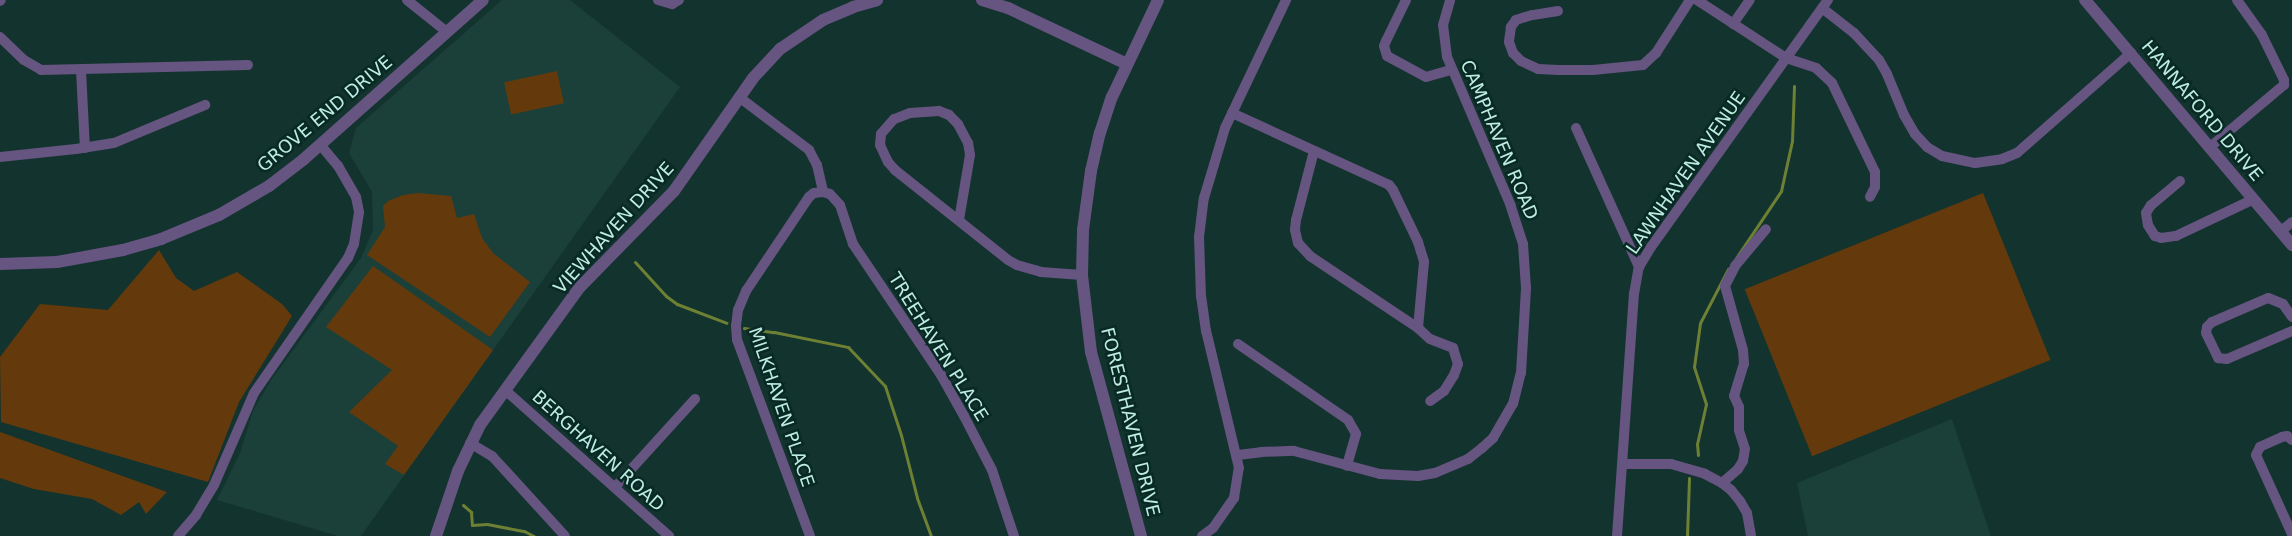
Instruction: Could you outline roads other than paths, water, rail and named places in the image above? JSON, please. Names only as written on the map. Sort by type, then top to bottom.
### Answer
[{"type":"street","points":[[407,0],[447,32]]},
{"type":"street","name":"GROVE END DRIVE","points":[[0,264],[57,262],[90,257],[161,239],[210,220],[250,197],[321,146],[483,0]]},
{"type":"street","points":[[658,0],[672,4],[679,0]]},
{"type":"street","name":"VIEWHAVEN DRIVE","points":[[436,536],[470,443],[505,390],[580,287],[674,191],[739,97],[768,61],[800,33],[853,7],[878,0]]},
{"type":"street","points":[[982,0],[1008,8],[1127,64]]},
{"type":"street","name":"FORESTHAVEN DRIVE","points":[[1141,536],[1093,361],[1082,275],[1083,230],[1091,171],[1100,133],[1127,64],[1158,0]]},
{"type":"street","points":[[1202,536],[1220,520],[1234,498],[1238,481],[1238,455],[1206,330],[1201,297],[1199,259],[1204,198],[1219,144],[1286,0]]},
{"type":"street","points":[[1406,0],[1384,46],[1387,56],[1426,77],[1451,70]]},
{"type":"street","name":"CAMPHAVEN ROAD","points":[[1238,455],[1261,452],[1294,452],[1380,474],[1418,476],[1452,467],[1468,459],[1493,438],[1505,421],[1517,391],[1520,373],[1526,288],[1523,244],[1511,206],[1451,70],[1443,38],[1446,11],[1450,0]]},
{"type":"street","points":[[1558,11],[1532,14],[1516,20],[1511,27],[1509,42],[1513,53],[1521,61],[1538,69],[1558,70],[1593,70],[1643,65],[1656,53],[1690,0]]},
{"type":"street","points":[[1697,0],[1786,58],[1816,68],[1832,83],[1875,172],[1875,187],[1870,196]]},
{"type":"street","points":[[1733,24],[1750,0]]},
{"type":"street","name":"HANNAFORD DRIVE","points":[[2086,0],[2292,245]]},
{"type":"street","points":[[2210,147],[2284,85],[2284,80],[2262,35],[2237,0]]},
{"type":"street","points":[[1825,4],[1879,60],[1914,134],[1927,147],[1942,156],[1968,162],[1989,162],[2017,152],[2131,53]]},
{"type":"street","name":"LAWNHAVEN AVENUE","points":[[1617,536],[1634,294],[1640,267],[1651,247],[1825,4]]},
{"type":"street","points":[[0,37],[32,66],[52,70],[248,65]]},
{"type":"street","points":[[81,70],[85,148]]},
{"type":"street","points":[[739,97],[809,150],[817,165],[820,192]]},
{"type":"street","points":[[0,157],[114,143],[205,105]]},
{"type":"street","points":[[959,220],[970,155],[968,143],[958,124],[949,115],[939,111],[910,113],[894,119],[881,134],[880,145],[888,162],[959,220],[1017,265],[1041,272],[1082,275]]},
{"type":"street","points":[[1232,113],[1389,185],[1398,197],[1418,242],[1424,262],[1418,328]]},
{"type":"street","points":[[1576,128],[1640,267]]},
{"type":"street","points":[[182,535],[214,485],[254,393],[337,274],[354,244],[359,212],[356,197],[338,166],[321,146]]},
{"type":"street","points":[[1314,151],[1296,220],[1295,230],[1298,242],[1310,256],[1418,328],[1430,339],[1450,346],[1457,356],[1458,364],[1448,386],[1442,394],[1430,401]]},
{"type":"street","points":[[2180,181],[2151,205],[2146,213],[2148,226],[2155,236],[2162,238],[2176,236],[2254,199]]},
{"type":"street","name":"MILKHAVEN PLACE","points":[[810,536],[737,340],[736,326],[738,310],[746,291],[796,214],[809,197],[820,192]]},
{"type":"street","name":"TREEHAVEN PLACE","points":[[820,192],[830,194],[840,205],[853,244],[940,375],[964,416],[992,470],[1014,536]]},
{"type":"street","points":[[2280,231],[2292,222]]},
{"type":"street","points":[[1722,483],[1738,469],[1743,461],[1745,449],[1739,430],[1739,407],[1734,396],[1744,364],[1743,350],[1726,286],[1734,266],[1766,229]]},
{"type":"street","points":[[2292,317],[2283,304],[2268,298],[2212,322],[2207,327],[2206,333],[2218,358],[2227,360],[2292,331]]},
{"type":"street","points":[[1238,344],[1348,420],[1356,434],[1347,466]]},
{"type":"street","name":"BERGHAVEN ROAD","points":[[505,390],[669,536]]},
{"type":"street","points":[[615,487],[694,399]]},
{"type":"street","points":[[2292,440],[2287,436],[2282,436],[2260,447],[2256,455],[2292,534]]},
{"type":"street","points":[[470,443],[492,456],[565,536]]},
{"type":"street","points":[[1623,464],[1671,464],[1705,474],[1722,483],[1740,501],[1747,514],[1751,536]]},
{"type":"waterway","points":[[1736,258],[1781,191],[1792,141],[1794,86]]},
{"type":"waterway","points":[[635,262],[666,296],[677,304],[727,323]]},
{"type":"waterway","points":[[1698,455],[1697,444],[1706,404],[1694,367],[1700,323],[1728,269]]},
{"type":"waterway","points":[[744,328],[848,347],[885,386],[901,435],[917,498],[931,536]]},
{"type":"waterway","points":[[1687,536],[1689,478]]},
{"type":"waterway","points":[[463,505],[471,512],[472,525],[487,524],[524,531],[534,536]]}]
